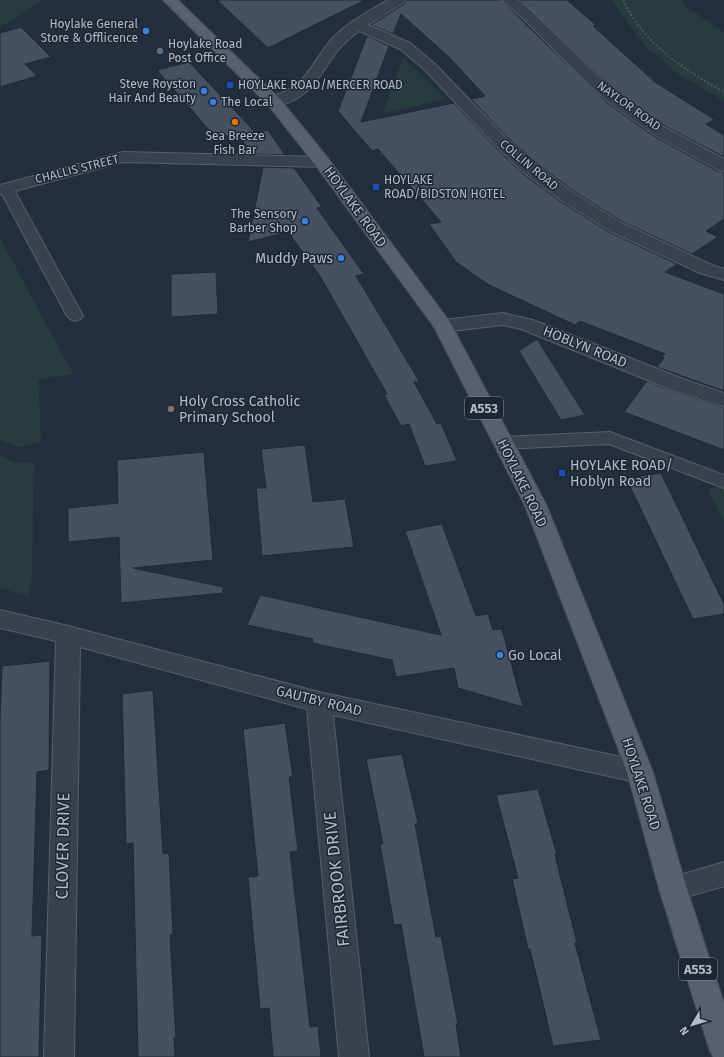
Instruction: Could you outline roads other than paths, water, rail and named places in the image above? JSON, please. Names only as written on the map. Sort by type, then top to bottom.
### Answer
[{"type":"main road","name":"HOYLAKE ROAD","points":[[170,0],[274,102],[322,162],[442,326],[536,506],[640,772],[673,889],[724,1049]]},
{"type":"street","points":[[274,102],[294,95],[304,87],[326,55],[338,41],[357,26],[398,0]]},
{"type":"street","name":"NAYLOR ROAD","points":[[509,0],[545,31],[600,87],[628,109],[690,148],[724,166]]},
{"type":"street","name":"COLLIN ROAD","points":[[357,26],[405,46],[430,67],[502,144],[529,168],[568,197],[616,227],[706,269],[724,275]]},
{"type":"street","name":"CHALLIS STREET","points":[[3,189],[123,157],[322,162]]},
{"type":"street","name":"HOBLYN ROAD","points":[[442,326],[503,319],[526,324],[679,385],[724,400]]},
{"type":"street","name":"GAUTBY ROAD","points":[[0,619],[68,635],[319,702],[640,772]]},
{"type":"street","name":"CLOVER DRIVE","points":[[59,1057],[68,635]]},
{"type":"street","name":"FAIRBROOK DRIVE","points":[[319,702],[354,1057]]},
{"type":"street","points":[[673,889],[724,874]]},
{"type":"lane","points":[[3,189],[75,316]]},
{"type":"lane","points":[[502,443],[610,438],[724,482]]},
{"type":"place","name":"Hoylake General Store & Offlicence","points":[[146,31]]},
{"type":"place","name":"Hoylake Road Post Office","points":[[160,51]]},
{"type":"place","name":"HOYLAKE ROAD/MERCER ROAD","points":[[230,85]]},
{"type":"place","name":"Steve Royston Hair And Beauty","points":[[204,91]]},
{"type":"place","name":"The Local","points":[[213,102]]},
{"type":"place","name":"Sea Breeze Fish Bar","points":[[235,122]]},
{"type":"place","name":"HOYLAKE ROAD/BIDSTON HOTEL","points":[[376,187]]},
{"type":"place","name":"The Sensory Barber Shop","points":[[305,221]]},
{"type":"place","name":"Muddy Paws","points":[[341,258]]},
{"type":"place","name":"Holy Cross Catholic Primary School","points":[[171,409]]},
{"type":"place","name":"HOYLAKE ROAD/ Hoblyn Road","points":[[562,473]]},
{"type":"place","name":"Go Local","points":[[500,655]]}]
